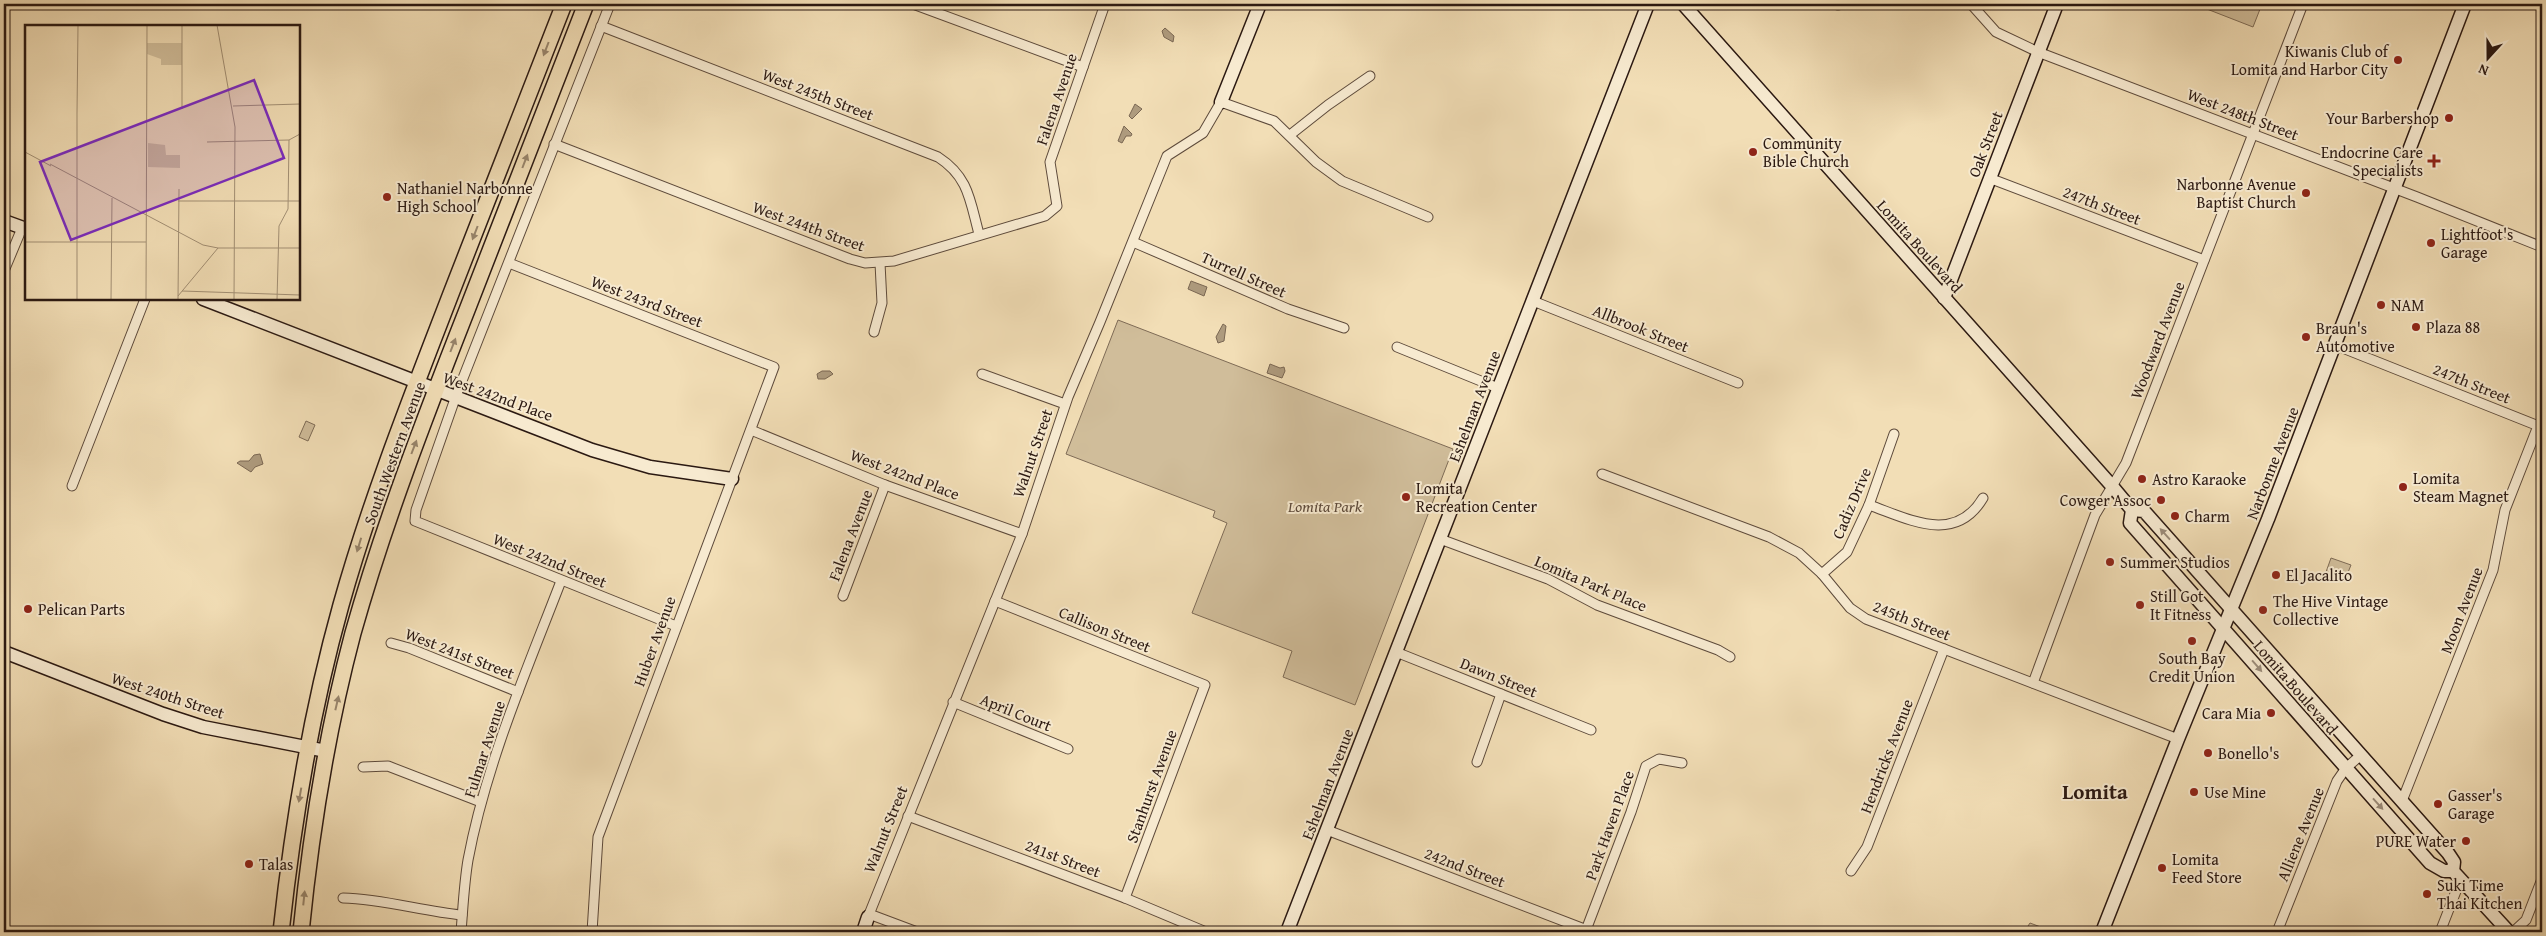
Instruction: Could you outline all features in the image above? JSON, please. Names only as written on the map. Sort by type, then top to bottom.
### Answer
[{"type":"main road","name":"South Western Avenue","points":[[281,932],[294,825],[308,748],[343,598],[364,530],[416,383],[564,4]]},
{"type":"main road","name":"South Western Avenue","points":[[300,932],[308,864],[326,750],[352,636],[369,578],[397,492],[435,391],[586,4]]},
{"type":"main road","name":"Walnut Street","points":[[1221,102],[1260,4]]},
{"type":"main road","name":"Eshelman Avenue","points":[[1287,932],[1648,4]]},
{"type":"main road","name":"Lomita Boulevard","points":[[1683,4],[2132,510],[2144,511],[2232,609],[2452,858],[2457,876]]},
{"type":"main road","name":"Oak Street","points":[[1944,298],[2057,4]]},
{"type":"main road","name":"Narbonne Avenue","points":[[2102,932],[2178,739],[2224,630],[2465,4]]},
{"type":"main road","points":[[4,221],[24,228]]},
{"type":"main road","name":"West 242nd Place","points":[[206,300],[435,391],[456,396],[592,450],[642,465],[732,480]]},
{"type":"main road","name":"Lomita Boulevard","points":[[2132,510],[2130,523],[2430,863],[2457,876],[2511,932]]},
{"type":"main road","name":"West 240th Street","points":[[4,652],[163,714],[204,727],[326,750]]},
{"type":"main road","name":"Walnut Street","points":[[863,932],[869,916]]},
{"type":"street","points":[[456,396],[610,4]]},
{"type":"street","points":[[913,4],[1083,67]]},
{"type":"street","name":"Falena Avenue","points":[[1058,206],[1050,162],[1105,4]]},
{"type":"street","name":"West 248th Street","points":[[1971,4],[1996,32],[2038,52],[2395,188],[2542,247]]},
{"type":"street","name":"Woodward Avenue","points":[[2033,683],[2095,515],[2126,463],[2303,4]]},
{"type":"street","name":"West 245th Street","points":[[601,26],[938,157],[953,169],[966,184],[980,234]]},
{"type":"street","points":[[1290,135],[1328,105],[1370,76]]},
{"type":"street","points":[[1221,102],[1274,121],[1316,162],[1342,181],[1428,216]]},
{"type":"street","name":"Walnut Street","points":[[869,916],[953,702],[1022,534],[1065,404],[1167,156],[1202,133],[1221,102]]},
{"type":"street","name":"West 244th Street","points":[[554,144],[850,259],[880,263],[894,261],[1045,216],[1058,206]]},
{"type":"street","name":"247th Street","points":[[1989,178],[2204,260]]},
{"type":"street","points":[[4,271],[24,228]]},
{"type":"street","name":"Turrell Street","points":[[1133,242],[1288,309],[1344,328]]},
{"type":"street","name":"West 243rd Street","points":[[509,263],[774,367]]},
{"type":"street","points":[[874,332],[882,303],[880,263]]},
{"type":"street","points":[[72,486],[145,300]]},
{"type":"street","name":"Allbrook Street","points":[[1533,301],[1738,383]]},
{"type":"street","name":"247th Street","points":[[2334,345],[2540,426]]},
{"type":"street","points":[[1397,347],[1498,388]]},
{"type":"street","name":"Huber Avenue","points":[[592,932],[598,837],[774,367]]},
{"type":"street","points":[[982,374],[1065,404]]},
{"type":"street","name":"West 242nd Street","points":[[456,396],[416,510],[414,521],[676,626]]},
{"type":"street","name":"Moon Avenue","points":[[2402,801],[2493,570],[2505,510],[2540,426]]},
{"type":"street","name":"West 242nd Place","points":[[750,430],[885,485],[1022,534]]},
{"type":"street","name":"Cadiz Drive","points":[[1822,574],[1847,552],[1869,505],[1894,434]]},
{"type":"street","name":"245th Street","points":[[1602,474],[1769,537],[1799,553],[1822,574],[1850,608],[1866,619],[2178,739]]},
{"type":"street","name":"Falena Avenue","points":[[842,596],[885,485]]},
{"type":"street","points":[[1869,505],[1922,524],[1937,526],[1963,519],[1974,512],[1983,498]]},
{"type":"street","name":"Lomita Park Place","points":[[1440,539],[1548,579],[1597,605],[1730,656]]},
{"type":"street","name":"Fulmar Avenue","points":[[461,932],[468,861],[481,802],[518,692],[561,581]]},
{"type":"street","name":"Callison Street","points":[[995,600],[1205,685]]},
{"type":"street","name":"West 241st Street","points":[[391,643],[518,692]]},
{"type":"street","name":"Hendricks Avenue","points":[[1850,871],[1867,847],[1944,649]]},
{"type":"street","name":"Dawn Street","points":[[1396,652],[1592,730]]},
{"type":"street","name":"Stanhurst Avenue","points":[[1125,898],[1205,685]]},
{"type":"street","points":[[1477,762],[1501,694]]},
{"type":"street","name":"April Court","points":[[953,702],[1068,749]]},
{"type":"street","name":"Alliene Avenue","points":[[2277,932],[2337,781],[2346,768],[2361,755]]},
{"type":"street","name":"Park Haven Place","points":[[1589,931],[1646,766],[1659,759],[1682,762]]},
{"type":"street","points":[[363,767],[388,766],[481,802]]},
{"type":"street","name":"241st Street","points":[[908,816],[1125,898],[1206,932]]},
{"type":"street","name":"242nd Street","points":[[1327,830],[1589,931]]},
{"type":"street","points":[[2440,932],[2457,876]]},
{"type":"street","points":[[2511,932],[2526,920],[2542,879]]},
{"type":"street","points":[[343,898],[462,915]]},
{"type":"street","points":[[869,916],[918,932]]},
{"type":"green space","points":[[2194,4],[2262,4],[2253,27]]},
{"type":"green space","name":"Lomita Park","points":[[1118,320],[1453,449],[1355,705],[1283,677],[1292,651],[1192,613],[1227,523],[1213,517],[1215,511],[1066,454]]},
{"type":"green space","points":[[306,421],[315,425],[308,441],[299,437]]},
{"type":"green space","points":[[2331,558],[2351,565],[2345,580],[2326,572]]},
{"type":"green space","points":[[2030,923],[2054,932],[2024,932]]},
{"type":"shaded area","points":[[1165,28],[1174,36],[1173,42],[1164,37],[1162,31]]},
{"type":"shaded area","points":[[1135,104],[1142,109],[1132,119],[1129,116]]},
{"type":"shaded area","points":[[1124,126],[1132,134],[1131,136],[1126,136],[1122,143],[1118,141]]},
{"type":"shaded area","points":[[1191,281],[1207,287],[1204,296],[1188,289]]},
{"type":"shaded area","points":[[1223,324],[1226,326],[1224,341],[1218,343],[1216,337]]},
{"type":"shaded area","points":[[1270,364],[1280,368],[1284,367],[1285,371],[1282,378],[1267,373]]},
{"type":"shaded area","points":[[822,371],[830,371],[833,374],[825,379],[818,379],[817,374]]},
{"type":"shaded area","points":[[260,454],[263,464],[255,467],[251,472],[237,463],[249,461],[254,455]]},
{"type":"place","name":"Kiwanis Club of Lomita and Harbor City","points":[[2398,60]]},
{"type":"place","name":"Your Barbershop","points":[[2449,118]]},
{"type":"place","name":"Community Bible Church","points":[[1753,152]]},
{"type":"place","name":"Endocrine Care Specialists","points":[[2434,161]]},
{"type":"place","name":"Narbonne Avenue Baptist Church","points":[[2306,193]]},
{"type":"place","name":"Nathaniel Narbonne High School","points":[[387,197]]},
{"type":"place","name":"Lightfoot's Garage","points":[[2431,243]]},
{"type":"place","name":"NAM","points":[[2381,305]]},
{"type":"place","name":"Plaza 88","points":[[2416,327]]},
{"type":"place","name":"Braun's Automotive","points":[[2306,337]]},
{"type":"place","name":"Astro Karaoke","points":[[2142,479]]},
{"type":"place","name":"Lomita Steam Magnet","points":[[2403,487]]},
{"type":"place","name":"Lomita Recreation Center","points":[[1406,497]]},
{"type":"place","name":"Cowger Assoc","points":[[2161,500]]},
{"type":"place","name":"Charm","points":[[2175,516]]},
{"type":"place","name":"Summer Studios","points":[[2110,562]]},
{"type":"place","name":"El Jacalito","points":[[2276,575]]},
{"type":"place","name":"Still Got It Fitness","points":[[2140,605]]},
{"type":"place","name":"Pelican Parts","points":[[28,609]]},
{"type":"place","name":"The Hive Vintage Collective","points":[[2263,610]]},
{"type":"place","name":"South Bay Credit Union","points":[[2192,641]]},
{"type":"place","name":"Cara Mia","points":[[2271,713]]},
{"type":"place","name":"Bonello's","points":[[2208,753]]},
{"type":"place","name":"Use Mine","points":[[2194,792]]},
{"type":"place","name":"Gasser's Garage","points":[[2438,804]]},
{"type":"place","name":"PURE Water","points":[[2466,841]]},
{"type":"place","name":"Talas","points":[[249,864]]},
{"type":"place","name":"Lomita Feed Store","points":[[2162,868]]},
{"type":"place","name":"Suki Time Thai Kitchen","points":[[2427,894]]},
{"type":"district","name":"Lomita","points":[[2095,792]]}]
